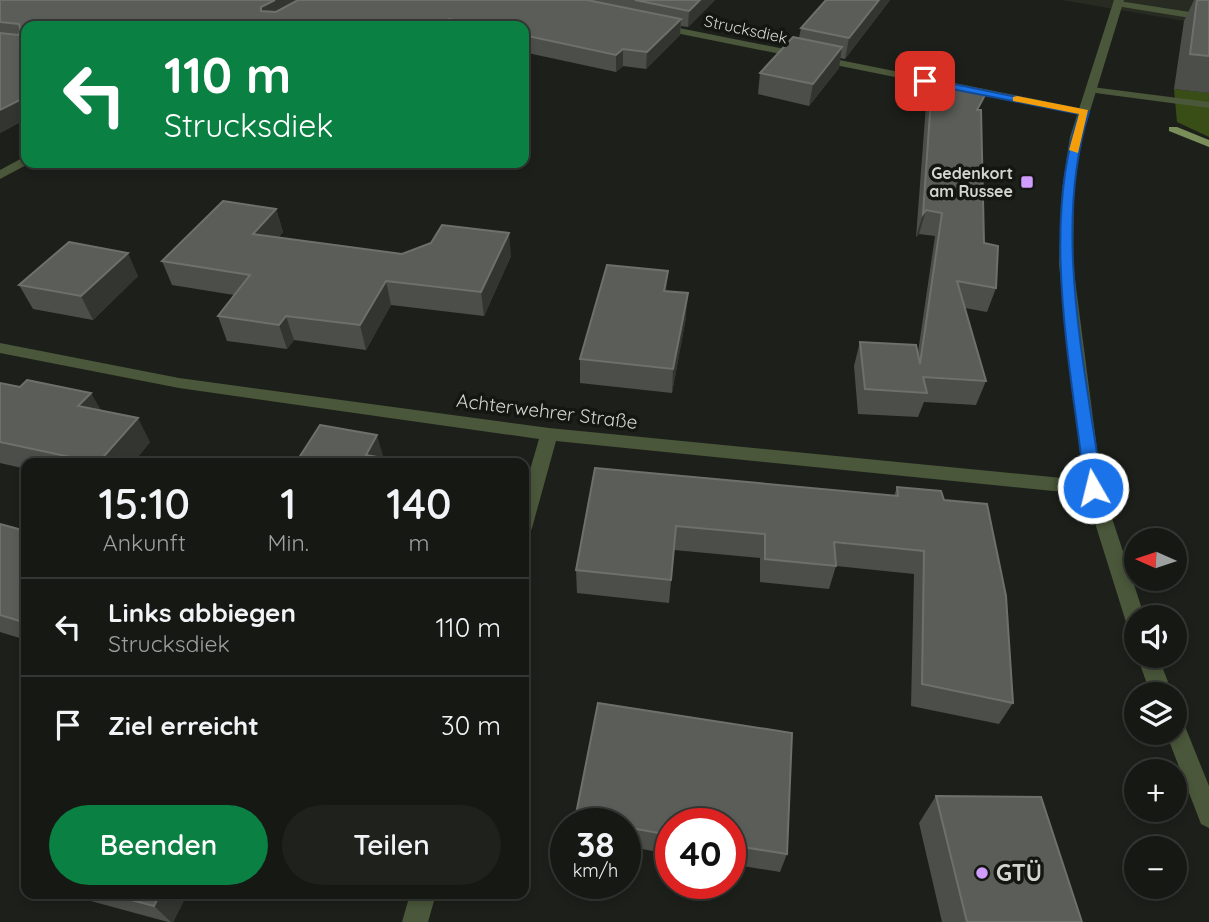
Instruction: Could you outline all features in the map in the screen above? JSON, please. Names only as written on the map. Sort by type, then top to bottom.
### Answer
[{"type":"street","points":[[1131,605],[1093,488],[1066,264],[1068,190],[1076,137],[1119,2],[1209,18]]},
{"type":"street","name":"Strucksdiek","points":[[642,24],[1084,112]]},
{"type":"street","points":[[1092,90],[1209,105]]},
{"type":"street","points":[[0,175],[21,163]]},
{"type":"street","name":"Achterwehrer Straße","points":[[0,348],[180,383],[549,435],[1093,488]]},
{"type":"street","points":[[529,507],[549,435]]},
{"type":"street","points":[[1181,745],[1209,816]]},
{"type":"street","points":[[415,922],[422,899]]},
{"type":"shaded area","points":[[1062,0],[1209,0],[1209,24],[1184,21]]},
{"type":"green space","points":[[1174,89],[1209,93],[1209,137],[1177,122]]},
{"type":"building","points":[[0,0],[275,0],[261,7],[261,11],[276,12],[298,0],[587,0],[681,19],[647,52],[623,49],[616,55],[529,36],[529,21],[21,21],[21,32],[19,24],[0,22]]},
{"type":"building","points":[[635,0],[700,0],[689,11]]},
{"type":"building","points":[[826,0],[879,0],[849,38],[801,28]]},
{"type":"building","points":[[1197,0],[1209,0],[1209,56],[1190,54]]},
{"type":"building","points":[[21,32],[21,100],[0,110],[0,33],[18,35]]},
{"type":"building","points":[[793,37],[842,47],[813,84],[760,73]]},
{"type":"building","points":[[932,84],[985,95],[977,110],[981,110],[984,243],[998,246],[996,288],[957,281],[986,381],[923,377],[927,393],[865,389],[860,342],[916,345],[920,364],[942,213],[926,210],[923,214]]},
{"type":"building","points":[[223,201],[276,209],[253,234],[402,254],[431,243],[442,225],[509,233],[481,292],[386,281],[360,325],[286,316],[279,325],[218,316],[250,275],[162,261]]},
{"type":"building","points":[[69,242],[128,253],[81,296],[19,285]]},
{"type":"building","points":[[607,265],[668,271],[664,291],[688,293],[673,369],[580,359]]},
{"type":"building","points":[[27,380],[91,393],[78,406],[138,418],[102,458],[75,458],[0,442],[0,383],[20,387]]},
{"type":"building","points":[[320,425],[377,435],[366,455],[383,458],[299,458]]},
{"type":"building","points":[[595,468],[898,496],[897,487],[941,491],[944,500],[987,504],[1006,596],[1013,703],[922,684],[924,551],[834,542],[836,566],[765,559],[765,534],[676,526],[671,580],[576,570]]},
{"type":"building","points":[[0,524],[21,530],[21,621],[0,615]]},
{"type":"building","points":[[598,703],[792,733],[787,854],[746,848],[746,808],[655,808],[655,832],[641,830],[641,808],[577,808]]},
{"type":"building","points":[[936,796],[1041,797],[1082,922],[967,922]]},
{"type":"building","points":[[128,899],[158,899],[154,906]]},
{"type":"waterway","points":[[1173,129],[1209,144]]},
{"type":"slow traffic","points":[[1017,99],[1084,112],[1074,150]]},
{"type":"place","name":"Gedenkort am Russee","points":[[1027,182]]},
{"type":"place","name":"GTÜ","points":[[982,873]]},
{"type":"route","points":[[925,81],[1084,112],[1076,137],[1068,190],[1066,264],[1093,488]]}]
